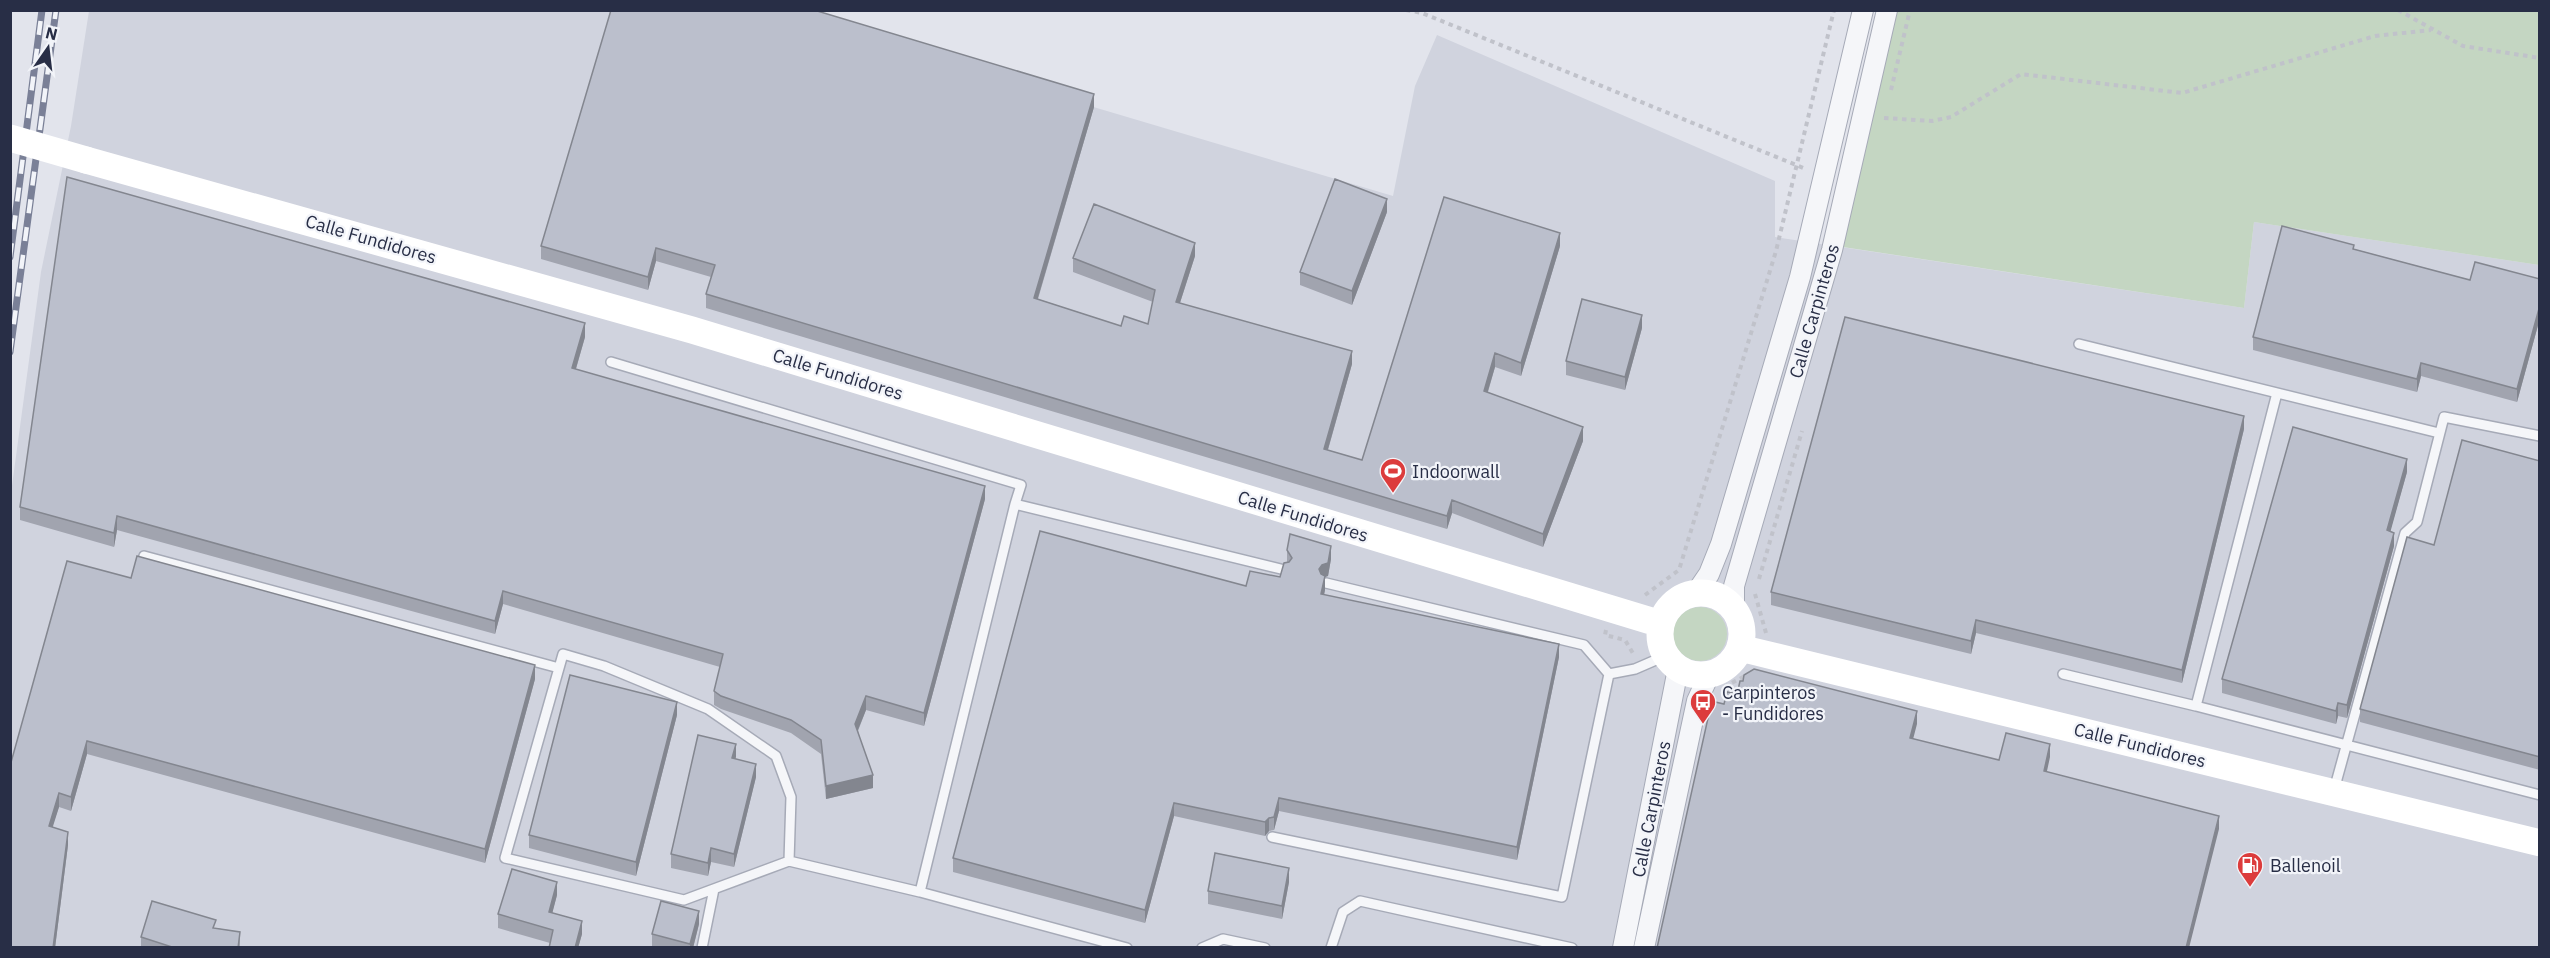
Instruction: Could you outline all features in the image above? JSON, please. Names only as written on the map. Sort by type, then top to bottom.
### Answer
[{"type":"street","name":"Calle Carpinteros","points":[[1696,593],[1708,574],[1721,544],[1800,277],[1814,172],[1863,10]]},
{"type":"street","name":"Calle Carpinteros","points":[[1734,609],[1734,586],[1832,250],[1887,10]]},
{"type":"street","name":"Calle Fundidores","points":[[10,138],[692,330],[1661,624]]},
{"type":"street","points":[[1696,593],[1717,596],[1734,609],[1742,628],[1740,648],[1728,665],[1708,675],[1692,674],[1671,662],[1660,642],[1661,624],[1668,609],[1676,601],[1696,593]]},
{"type":"street","name":"Calle Fundidores","points":[[1740,648],[2540,843]]},
{"type":"street","name":"Calle Carpinteros","points":[[1623,948],[1671,662]]},
{"type":"street","name":"Calle Carpinteros","points":[[1644,948],[1697,701],[1708,675]]},
{"type":"lane","points":[[2079,344],[2439,433]]},
{"type":"lane","points":[[611,362],[1021,485],[920,892]]},
{"type":"lane","points":[[2196,706],[2277,393]]},
{"type":"lane","points":[[2333,793],[2404,533],[2417,522],[2444,417],[2540,436]]},
{"type":"lane","points":[[1015,504],[1285,570]]},
{"type":"lane","points":[[144,556],[559,668]]},
{"type":"lane","points":[[1326,583],[1584,645],[1609,675]]},
{"type":"lane","points":[[789,861],[791,797],[776,756],[708,709],[604,666],[563,654],[505,858],[684,900],[789,861],[920,892],[1127,948]]},
{"type":"lane","points":[[1609,675],[1671,662]]},
{"type":"lane","points":[[2063,674],[2540,795]]},
{"type":"lane","points":[[1272,837],[1562,897],[1609,675]]},
{"type":"lane","points":[[702,948],[714,889]]},
{"type":"lane","points":[[1331,948],[1343,912],[1360,901],[1572,948]]},
{"type":"lane","points":[[1202,948],[1223,939],[1265,948]]},
{"type":"path","points":[[1406,10],[1422,13],[1814,172]]},
{"type":"path","points":[[2398,10],[2463,46],[2540,58]]},
{"type":"path","points":[[1884,118],[1932,121],[1951,117],[2020,74],[2182,93],[2375,36],[2431,30]]},
{"type":"path","points":[[1808,159],[1814,172]]},
{"type":"path","points":[[1803,179],[1814,172]]},
{"type":"shaded area","points":[[89,11],[770,11],[1393,196],[1415,86],[1437,35],[1775,181],[1775,237],[2244,308],[2254,222],[2539,265],[2539,947],[11,948],[11,493],[41,272],[71,126]]},
{"type":"green space","points":[[1897,11],[2539,11],[2539,265],[2254,222],[2244,308],[1843,247]]},
{"type":"green space","points":[[1695,607],[1705,607],[1715,611],[1723,619],[1727,634],[1723,649],[1715,657],[1705,661],[1695,661],[1685,657],[1677,649],[1673,639],[1673,629],[1677,619],[1685,611]]},
{"type":"building","points":[[611,10],[814,10],[1094,94],[1034,298],[1121,326],[1124,316],[1148,324],[1155,290],[1073,258],[1094,204],[1195,243],[1176,302],[1352,351],[1324,449],[1362,460],[1444,197],[1560,233],[1521,363],[1495,353],[1484,391],[1583,427],[1543,534],[1452,500],[1447,516],[706,294],[715,265],[656,248],[648,277],[541,246]]},
{"type":"building","points":[[67,177],[585,323],[572,368],[985,486],[924,713],[866,696],[855,724],[873,775],[826,786],[821,740],[791,720],[721,696],[714,691],[723,654],[503,591],[495,621],[117,516],[114,533],[20,507]]},
{"type":"building","points":[[1335,179],[1387,199],[1352,291],[1300,272]]},
{"type":"building","points":[[2282,226],[2354,245],[2353,249],[2470,280],[2475,262],[2540,279],[2540,305],[2517,389],[2421,363],[2417,379],[2253,337]]},
{"type":"building","points":[[1582,299],[1642,315],[1625,377],[1566,361]]},
{"type":"building","points":[[1845,317],[2244,416],[2182,670],[1976,620],[1971,641],[1771,592]]},
{"type":"building","points":[[2293,427],[2407,459],[2387,530],[2394,533],[2347,705],[2338,703],[2336,711],[2222,679]]},
{"type":"building","points":[[2462,440],[2540,461],[2540,757],[2360,709],[2407,537],[2434,545]]},
{"type":"building","points":[[1040,531],[1246,586],[1250,571],[1280,577],[1284,563],[1289,562],[1292,558],[1287,550],[1290,534],[1331,546],[1328,563],[1319,569],[1325,576],[1321,594],[1559,644],[1517,847],[1279,798],[1274,817],[1265,822],[1174,803],[1145,910],[953,858]]},
{"type":"building","points":[[137,556],[535,665],[485,849],[87,741],[71,797],[59,793],[49,826],[68,832],[53,948],[10,948],[10,766],[67,561],[131,578]]},
{"type":"building","points":[[1754,669],[1917,711],[1910,738],[1999,760],[2006,733],[2050,744],[2044,771],[2219,816],[2186,948],[1657,948],[1710,709],[1713,710],[1715,702],[1724,704],[1727,692],[1732,693],[1733,689],[1738,690],[1744,675]]},
{"type":"building","points":[[570,675],[677,702],[636,862],[529,835]]},
{"type":"building","points":[[698,735],[736,744],[732,758],[756,764],[734,854],[711,848],[708,863],[671,854]]},
{"type":"building","points":[[1215,853],[1289,868],[1282,906],[1208,891]]},
{"type":"building","points":[[512,869],[557,882],[549,912],[582,921],[575,948],[549,948],[553,930],[498,914]]},
{"type":"building","points":[[152,901],[216,920],[213,928],[240,932],[238,948],[175,948],[141,937]]},
{"type":"building","points":[[661,901],[699,911],[690,944],[652,934]]},
{"type":"railway","points":[[10,257],[42,10]]},
{"type":"railway","points":[[10,352],[56,10]]},
{"type":"place","name":"Indoorwall","points":[[1393,494]]},
{"type":"place","name":"Carpinteros - Fundidores","points":[[1703,725]]},
{"type":"place","name":"Ballenoil","points":[[2250,888]]}]
